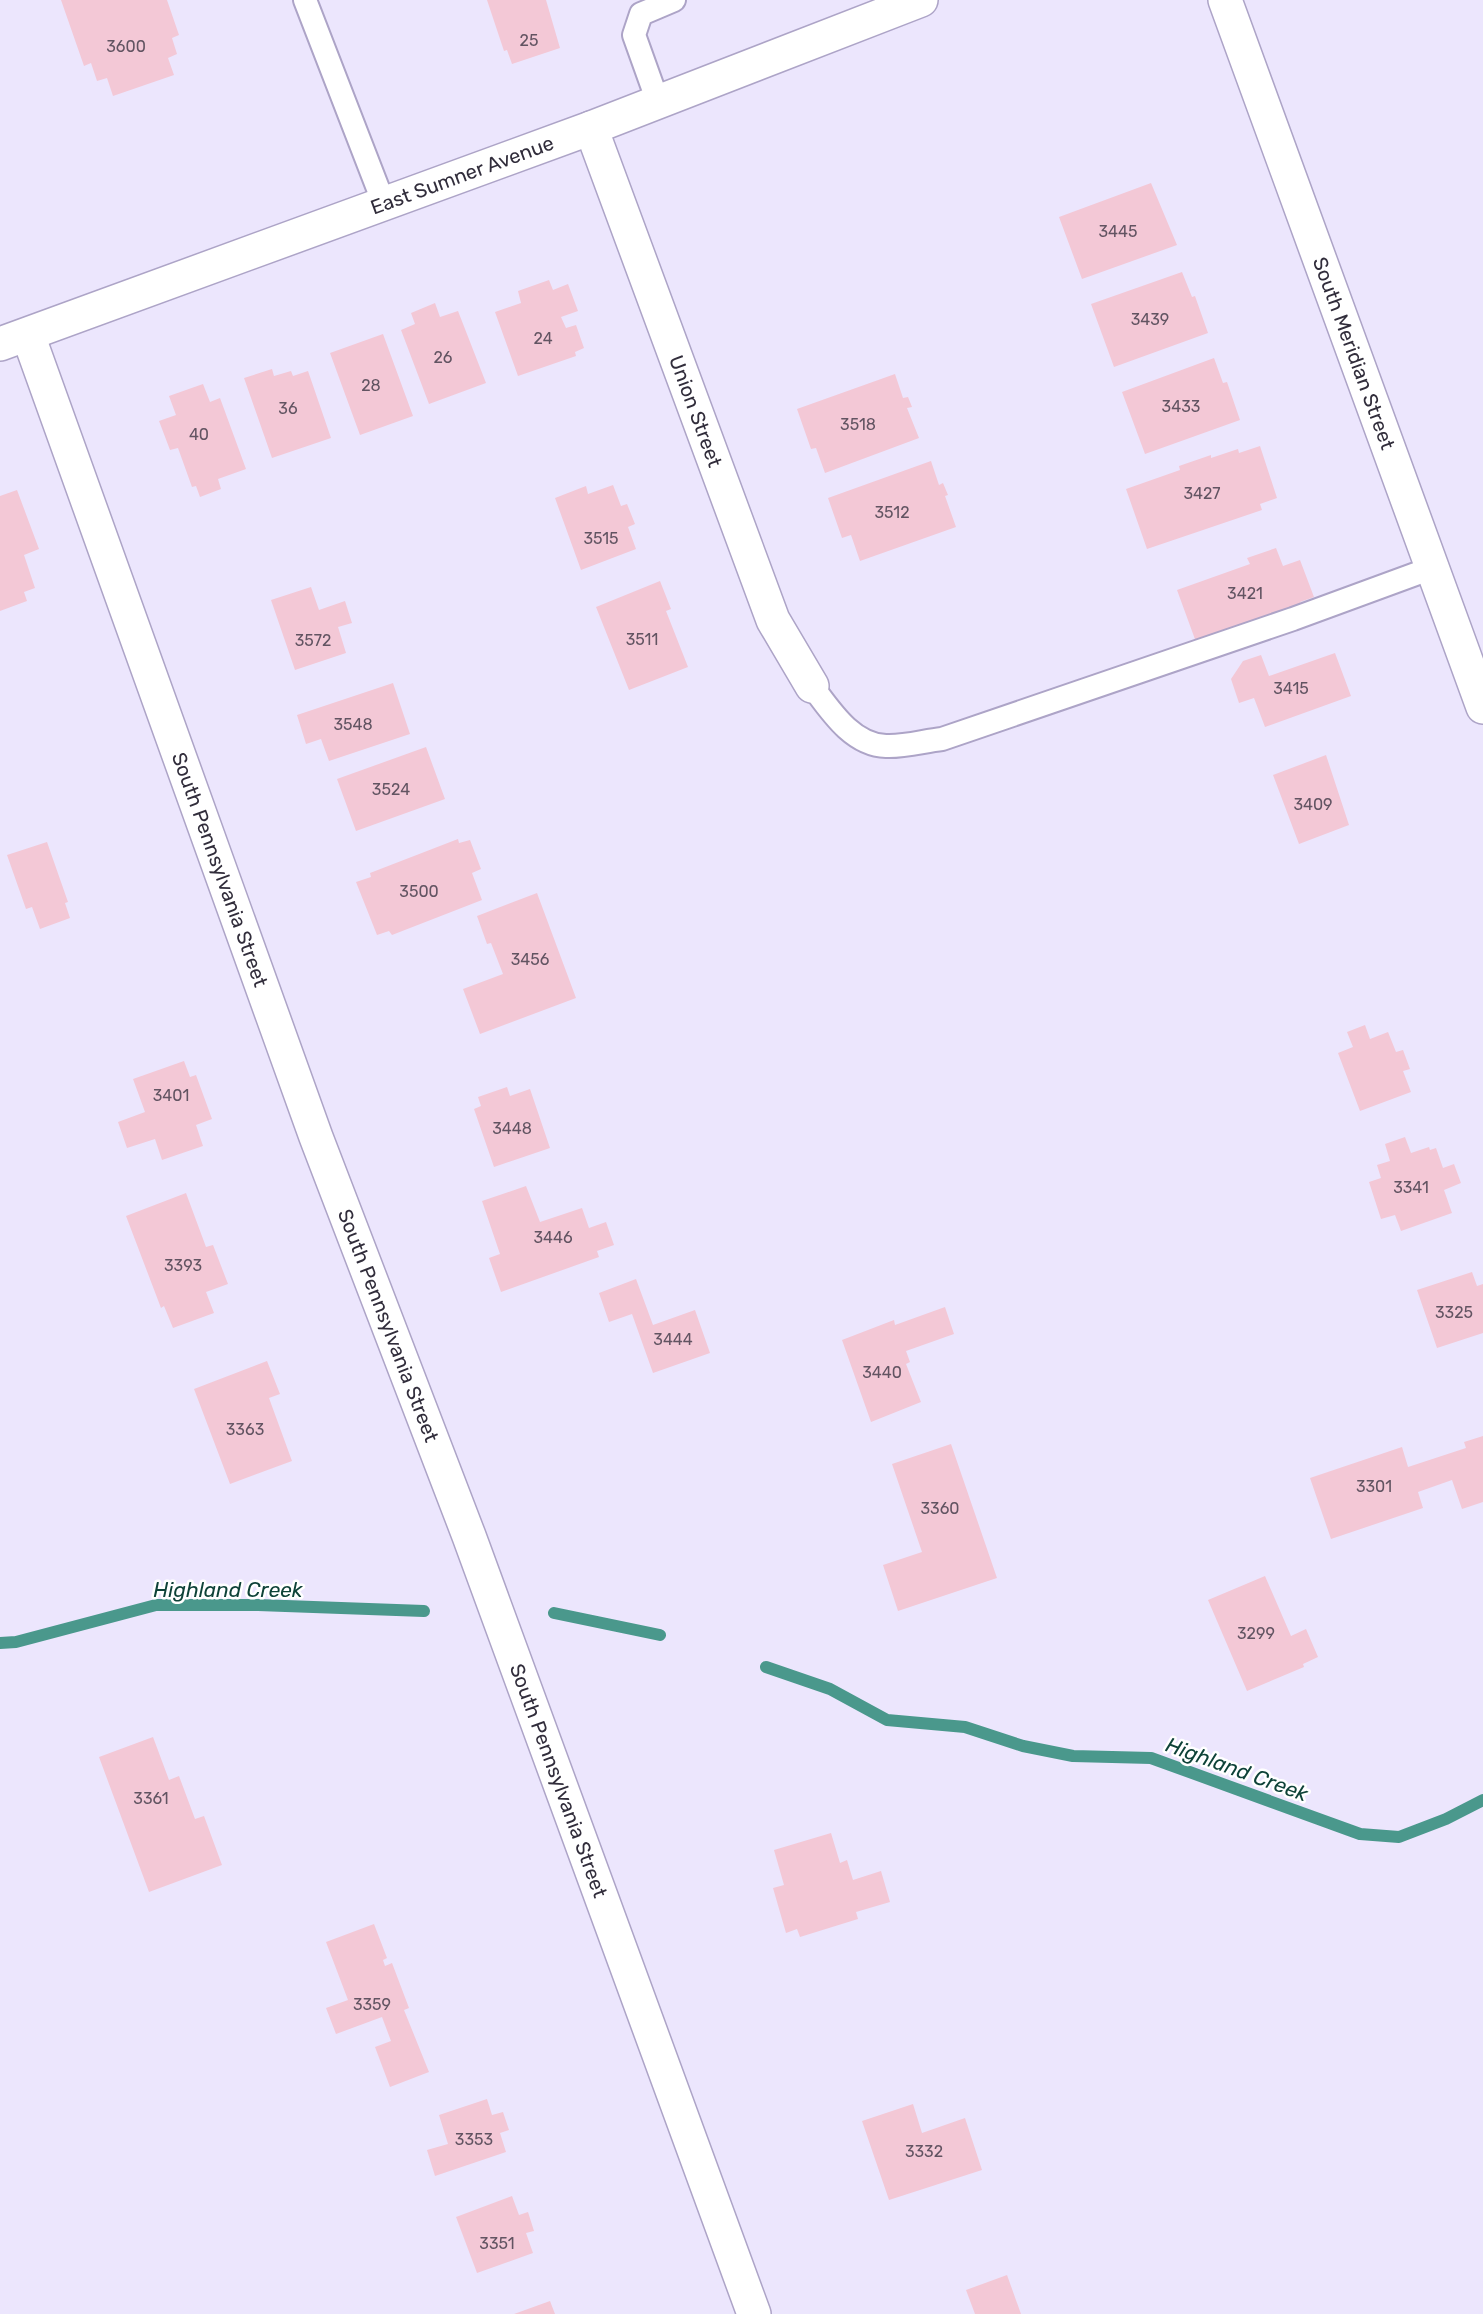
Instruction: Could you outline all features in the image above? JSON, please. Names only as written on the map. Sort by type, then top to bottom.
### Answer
[{"type":"street","name":"East Sumner Avenue","points":[[8,341],[591,128],[921,0]]},
{"type":"street","name":"South Meridian Street","points":[[1225,0],[1483,707]]},
{"type":"street","name":"Union Street","points":[[591,128],[772,620],[812,686]]},
{"type":"street","name":"South Pennsylvania Street","points":[[8,341],[473,1547],[754,2314]]},
{"type":"lane","points":[[305,0],[384,204]]},
{"type":"lane","points":[[658,102],[634,35],[640,14],[674,0]]},
{"type":"lane","points":[[812,686],[840,723],[863,739],[885,747],[942,739],[1293,619],[1432,568]]},
{"type":"building","points":[[61,0],[167,0],[179,35],[172,38],[177,54],[168,58],[174,75],[113,96],[107,78],[97,81],[91,63],[84,66]]},
{"type":"building","points":[[487,0],[546,0],[560,48],[512,64],[507,50],[504,51]]},
{"type":"building","points":[[1151,183],[1177,245],[1082,279],[1059,217]]},
{"type":"building","points":[[1182,272],[1192,297],[1195,296],[1208,333],[1114,367],[1091,304]]},
{"type":"building","points":[[549,280],[553,290],[568,284],[578,311],[561,317],[566,328],[576,325],[584,348],[575,352],[576,356],[518,376],[495,312],[521,303],[518,291]]},
{"type":"building","points":[[435,303],[440,317],[458,311],[486,383],[429,404],[401,330],[415,324],[411,313]]},
{"type":"building","points":[[383,334],[413,416],[360,435],[330,353]]},
{"type":"building","points":[[1214,358],[1223,383],[1227,382],[1240,420],[1145,454],[1122,392]]},
{"type":"building","points":[[272,369],[274,376],[291,371],[293,376],[308,371],[331,438],[272,458],[244,378]]},
{"type":"building","points":[[895,374],[903,398],[908,397],[912,407],[907,408],[919,438],[825,473],[816,448],[811,449],[797,409]]},
{"type":"building","points":[[203,384],[210,402],[220,398],[246,469],[218,479],[221,489],[200,497],[196,486],[192,487],[178,448],[170,450],[159,421],[176,415],[169,396]]},
{"type":"building","points":[[1260,446],[1277,498],[1260,504],[1262,510],[1147,549],[1126,489],[1180,470],[1179,466],[1211,455],[1211,458],[1238,449],[1239,453]]},
{"type":"building","points":[[931,461],[939,485],[943,483],[948,495],[945,496],[956,527],[860,561],[851,535],[842,538],[828,498]]},
{"type":"building","points":[[613,485],[621,506],[627,504],[635,524],[628,527],[636,549],[581,570],[555,498],[586,486],[588,494]]},
{"type":"building","points":[[17,490],[39,549],[24,555],[35,588],[24,592],[27,601],[0,611],[0,496]]},
{"type":"building","points":[[1276,548],[1283,566],[1300,560],[1314,597],[1300,602],[1301,605],[1196,642],[1177,590],[1250,564],[1247,558]]},
{"type":"building","points":[[660,581],[671,609],[666,611],[688,667],[629,690],[596,607]]},
{"type":"building","points":[[311,587],[319,610],[345,601],[352,623],[338,627],[346,653],[295,670],[271,600]]},
{"type":"building","points":[[1335,653],[1351,696],[1265,727],[1254,698],[1239,703],[1231,679],[1243,661],[1261,655],[1269,676]]},
{"type":"building","points":[[393,683],[410,734],[329,761],[321,739],[306,744],[297,715]]},
{"type":"building","points":[[426,747],[445,799],[356,831],[337,779]]},
{"type":"building","points":[[1326,755],[1349,825],[1299,844],[1273,775]]},
{"type":"building","points":[[458,839],[459,843],[470,840],[481,869],[472,873],[482,900],[392,935],[389,931],[377,935],[356,882],[371,877],[370,873]]},
{"type":"building","points":[[47,842],[68,902],[65,903],[70,918],[40,929],[32,907],[26,909],[7,855]]},
{"type":"building","points":[[537,893],[576,998],[480,1034],[463,989],[503,974],[491,943],[487,944],[477,916]]},
{"type":"building","points":[[1365,1025],[1370,1039],[1388,1032],[1396,1052],[1403,1050],[1410,1069],[1403,1071],[1411,1092],[1360,1111],[1338,1053],[1353,1047],[1347,1032]]},
{"type":"building","points":[[184,1061],[190,1077],[196,1075],[212,1119],[196,1125],[203,1146],[162,1160],[155,1139],[127,1148],[118,1122],[145,1112],[133,1079]]},
{"type":"building","points":[[507,1087],[510,1096],[530,1089],[550,1148],[494,1167],[474,1109],[481,1106],[478,1097]]},
{"type":"building","points":[[1405,1137],[1411,1153],[1429,1147],[1430,1150],[1436,1148],[1443,1168],[1454,1164],[1461,1183],[1444,1190],[1452,1213],[1401,1231],[1395,1215],[1381,1219],[1369,1182],[1381,1178],[1377,1165],[1390,1161],[1385,1144]]},
{"type":"building","points":[[526,1186],[540,1222],[582,1208],[589,1228],[606,1222],[614,1245],[597,1251],[599,1257],[501,1292],[489,1258],[500,1254],[482,1201]]},
{"type":"building","points":[[186,1193],[206,1247],[213,1245],[228,1284],[206,1292],[214,1313],[173,1328],[164,1306],[161,1308],[126,1216]]},
{"type":"building","points":[[1472,1272],[1477,1286],[1483,1284],[1483,1333],[1437,1348],[1417,1290]]},
{"type":"building","points":[[636,1279],[653,1325],[695,1310],[710,1353],[653,1373],[632,1314],[609,1322],[599,1293]]},
{"type":"building","points":[[945,1307],[954,1334],[906,1351],[910,1362],[906,1364],[921,1402],[871,1422],[842,1340],[894,1320],[895,1325]]},
{"type":"building","points":[[267,1361],[280,1394],[269,1398],[292,1461],[230,1484],[194,1389]]},
{"type":"building","points":[[1483,1436],[1483,1502],[1462,1509],[1452,1480],[1418,1492],[1423,1508],[1331,1539],[1310,1478],[1402,1447],[1408,1467],[1466,1448],[1464,1442]]},
{"type":"building","points":[[951,1444],[997,1578],[898,1611],[883,1565],[922,1552],[892,1464]]},
{"type":"building","points":[[1265,1576],[1291,1636],[1306,1629],[1318,1657],[1303,1664],[1304,1667],[1247,1691],[1208,1600]]},
{"type":"building","points":[[153,1737],[169,1780],[179,1776],[195,1819],[204,1816],[222,1865],[149,1892],[99,1757]]},
{"type":"building","points":[[831,1833],[840,1863],[847,1860],[853,1880],[881,1871],[890,1902],[856,1912],[858,1919],[800,1937],[797,1929],[786,1933],[773,1888],[784,1885],[774,1850]]},
{"type":"building","points":[[374,1924],[387,1958],[383,1960],[385,1966],[392,1963],[409,2008],[404,2010],[429,2072],[390,2087],[375,2047],[391,2041],[382,2017],[336,2034],[326,2008],[348,2000],[326,1942]]},
{"type":"building","points":[[487,2099],[492,2115],[503,2112],[509,2130],[500,2133],[506,2152],[435,2176],[427,2150],[448,2144],[439,2115]]},
{"type":"building","points":[[913,2104],[922,2133],[965,2118],[982,2170],[889,2200],[862,2121]]},
{"type":"building","points":[[512,2196],[519,2215],[528,2212],[534,2231],[526,2233],[533,2253],[477,2273],[456,2217]]},
{"type":"building","points":[[1007,2275],[1021,2314],[975,2314],[966,2290]]},
{"type":"building","points":[[550,2301],[555,2314],[514,2314]]},
{"type":"waterway","name":"Highland Creek","points":[[0,1643],[16,1642],[156,1605],[258,1605],[424,1611]]},
{"type":"waterway","name":"Highland Creek","points":[[554,1613],[660,1635]]},
{"type":"waterway","name":"Highland Creek","points":[[766,1667],[830,1689],[887,1720],[965,1727],[1023,1746],[1073,1756],[1151,1758],[1360,1834],[1399,1837],[1446,1819],[1483,1800]]}]
